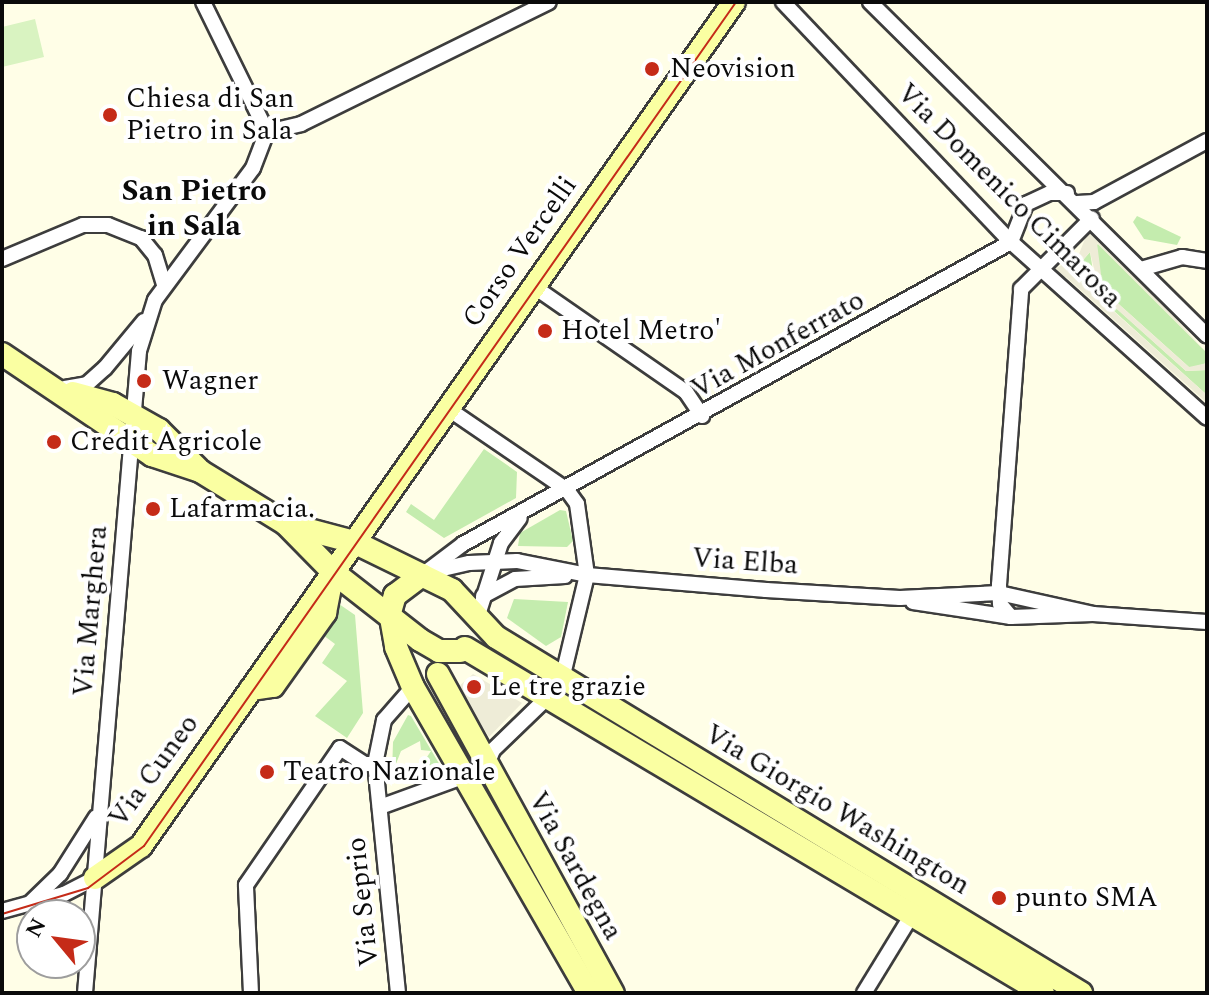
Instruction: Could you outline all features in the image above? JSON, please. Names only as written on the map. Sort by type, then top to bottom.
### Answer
[{"type":"street","points":[[267,132],[301,124],[549,2]]},
{"type":"street","name":"Corso Vercelli","points":[[354,542],[734,2]]},
{"type":"street","name":"Corso Vercelli","points":[[668,92],[690,88],[752,2]]},
{"type":"street","name":"Via Domenico Cimarosa","points":[[783,2],[1011,242],[1207,418]]},
{"type":"street","name":"Via Domenico Cimarosa","points":[[870,2],[1072,198],[1207,335]]},
{"type":"street","points":[[60,389],[87,384],[147,318],[164,285],[253,168],[267,132],[204,3]]},
{"type":"street","name":"Corso Vercelli","points":[[641,131],[639,114],[679,58],[699,52]]},
{"type":"street","points":[[1011,242],[1026,204],[1050,193],[1094,202],[1207,141]]},
{"type":"street","points":[[1011,617],[1002,609],[999,593],[1021,289],[1038,268],[1092,218]]},
{"type":"street","points":[[2,259],[83,225],[108,225],[141,238],[155,255],[164,285]]},
{"type":"street","name":"Via Monferrato","points":[[422,575],[463,544],[702,416],[1011,242]]},
{"type":"street","name":"Via Domenico Cimarosa","points":[[1141,269],[1182,257],[1207,261]]},
{"type":"street","points":[[533,286],[686,392],[702,416]]},
{"type":"street","name":"Via Marghera","points":[[93,899],[135,418],[133,385],[147,318]]},
{"type":"street","points":[[2,354],[60,389],[132,443],[200,471],[286,524],[333,572],[390,612],[420,640],[439,651],[462,649],[556,687]]},
{"type":"street","points":[[60,389],[113,404],[159,430],[200,471]]},
{"type":"street","points":[[380,807],[475,772],[556,687],[587,575],[582,519],[567,490],[447,408]]},
{"type":"street","points":[[413,687],[438,674],[462,649],[481,611],[494,562],[522,514]]},
{"type":"street","points":[[286,524],[354,542],[452,590],[481,611],[556,687]]},
{"type":"street","name":"Via Cuneo","points":[[95,878],[141,846],[354,542]]},
{"type":"street","points":[[475,772],[413,687],[396,647],[390,612],[399,590],[422,575],[494,562],[587,575]]},
{"type":"street","points":[[481,611],[515,579],[587,575]]},
{"type":"street","name":"Via Elba","points":[[587,575],[900,598],[1011,617],[1093,614],[1206,621]]},
{"type":"street","name":"Via Elba","points":[[900,598],[999,593],[1093,614]]},
{"type":"street","points":[[438,674],[475,772]]},
{"type":"street","name":"Via Seprio","points":[[398,993],[375,764],[384,720],[413,687]]},
{"type":"street","name":"Via Giorgio Washington","points":[[556,687],[918,905],[1071,990]]},
{"type":"street","points":[[251,993],[246,885],[340,748],[365,764],[375,764]]},
{"type":"street","name":"Via Sardegna","points":[[475,772],[589,993]]},
{"type":"street","name":"Via Sardegna","points":[[475,772],[613,993]]},
{"type":"street","name":"Via Marghera","points":[[34,899],[60,874],[99,809]]},
{"type":"street","points":[[42,899],[95,878]]},
{"type":"street","points":[[864,993],[918,905]]},
{"type":"street","name":"Via Giorgio Washington","points":[[918,905],[1043,993]]},
{"type":"green space","points":[[35,19],[44,57],[2,67],[2,27]]},
{"type":"green space","points":[[1137,216],[1181,237],[1177,245],[1144,239],[1133,222]]},
{"type":"green space","points":[[1098,244],[1207,353],[1207,363],[1190,368],[1103,290],[1094,247]]},
{"type":"green space","points":[[1090,252],[1096,290],[1186,371],[1207,370],[1207,395],[1072,273]]},
{"type":"green space","points":[[484,449],[517,472],[516,498],[444,538],[406,512],[411,504],[434,520]]},
{"type":"green space","points":[[560,510],[566,511],[573,541],[567,547],[518,546],[520,533]]},
{"type":"green space","points":[[514,599],[568,602],[561,637],[546,646],[507,618]]},
{"type":"green space","points":[[339,604],[355,615],[363,713],[347,738],[315,716],[347,681],[322,663],[335,644],[319,632]]},
{"type":"green space","points":[[408,715],[411,716],[447,777],[421,782],[417,772],[431,751],[421,750],[420,741],[401,751],[392,774],[393,742]]},
{"type":"shaded area","points":[[1090,226],[1207,353],[1097,243],[1103,290],[1189,367],[1207,363],[1207,370],[1186,371],[1100,294],[1090,252],[1071,273],[1207,395],[1207,403],[1066,277],[1062,280],[1052,271],[1079,254]]},
{"type":"shaded area","points":[[473,674],[522,703],[489,737],[458,687]]},
{"type":"tram line","points":[[2,914],[88,888],[144,846],[736,2]]},
{"type":"place","name":"Neovision","points":[[652,69]]},
{"type":"place","name":"Chiesa di San Pietro in Sala","points":[[110,115]]},
{"type":"place","name":"Hotel Metro'","points":[[545,331]]},
{"type":"place","name":"Wagner","points":[[144,381]]},
{"type":"place","name":"Crédit Agricole","points":[[54,442]]},
{"type":"place","name":"Lafarmacia.","points":[[153,509]]},
{"type":"place","name":"Le tre grazie","points":[[474,687]]},
{"type":"place","name":"Teatro Nazionale","points":[[267,772]]},
{"type":"place","name":"punto SMA","points":[[999,898]]},
{"type":"district","name":"San Pietro in Sala","points":[[194,208]]}]
